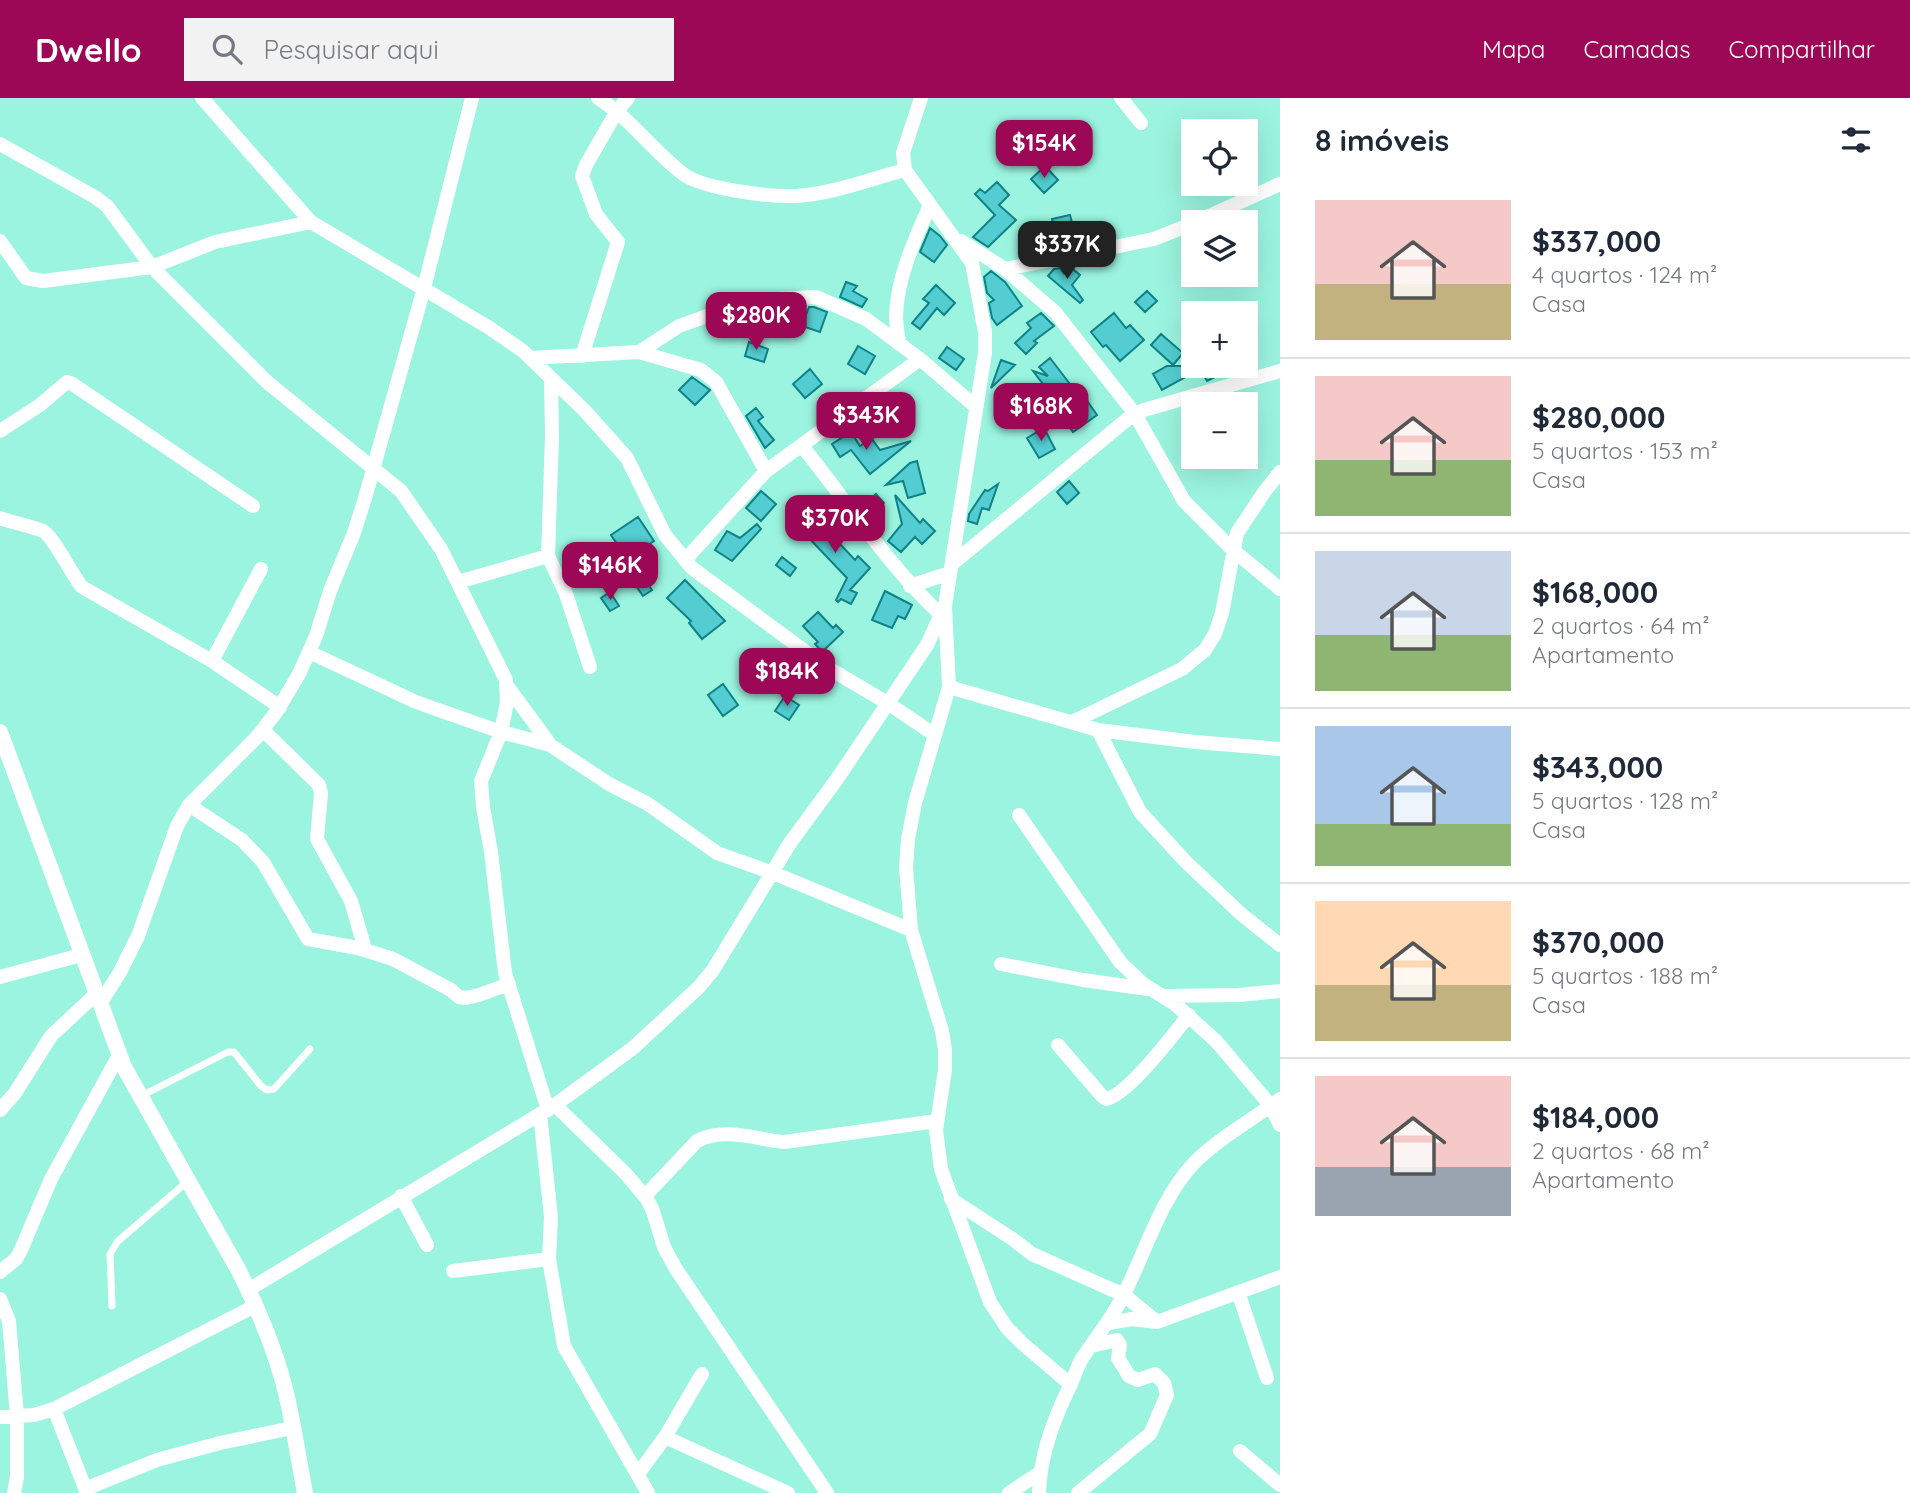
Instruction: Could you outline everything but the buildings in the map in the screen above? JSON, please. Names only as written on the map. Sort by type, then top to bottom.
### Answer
[{"type":"street","points":[[202,98],[311,222],[488,327],[530,358],[627,458],[666,535],[685,560],[750,613],[825,666],[935,735]]},
{"type":"street","points":[[0,1110],[15,1093],[51,1036],[98,999],[120,972],[138,936],[177,825],[189,804],[263,730],[280,706],[309,652],[354,533],[373,470],[424,288],[472,98]]},
{"type":"street","points":[[598,98],[617,111],[684,175],[703,184],[796,196],[905,170]]},
{"type":"street","points":[[582,356],[618,242],[596,214],[582,176],[617,111],[628,98]]},
{"type":"street","points":[[0,1417],[34,1415],[54,1409],[252,1298],[401,1196],[548,1110],[633,1048],[699,987],[713,970],[738,933],[790,843],[889,704],[927,645],[943,610],[985,353],[985,332],[972,263],[905,170],[903,153],[921,98]]},
{"type":"street","points":[[1121,98],[1141,123]]},
{"type":"street","points":[[0,144],[107,206],[152,267],[267,382],[401,491],[441,548],[500,666],[507,686],[550,744],[609,784],[648,804],[717,853],[911,930]]},
{"type":"street","points":[[1223,210],[1280,184]]},
{"type":"street","points":[[900,344],[896,316],[903,276],[911,248],[930,205]]},
{"type":"street","points":[[0,241],[26,278],[34,281],[152,267],[215,242],[311,222]]},
{"type":"street","points":[[1004,269],[1154,239],[1181,228]]},
{"type":"street","points":[[954,236],[1004,269],[1055,312],[1135,414],[1184,501],[1233,550],[1280,589]]},
{"type":"street","points":[[639,352],[679,326],[732,307],[757,300],[816,297],[866,319],[920,359],[976,407]]},
{"type":"street","points":[[530,358],[639,352],[701,370],[716,382],[766,471]]},
{"type":"street","points":[[685,560],[766,471],[920,359]]},
{"type":"street","points":[[910,586],[951,569],[1118,425],[1135,414],[1280,371]]},
{"type":"street","points":[[551,379],[548,556],[566,594],[590,667]]},
{"type":"street","points":[[0,431],[40,405],[67,382],[71,383],[253,506]]},
{"type":"street","points":[[802,446],[910,586],[943,610],[949,687],[915,803],[906,867],[911,930],[942,1031],[945,1050],[943,1090],[937,1121],[937,1148],[951,1199],[990,1302],[1007,1328],[1071,1385]]},
{"type":"street","points":[[1072,722],[1182,669],[1205,650],[1215,634],[1222,613],[1237,533],[1280,472]]},
{"type":"street","points":[[0,518],[44,531],[52,539],[82,587],[212,661],[280,706]]},
{"type":"street","points":[[458,582],[548,556]]},
{"type":"street","points":[[212,661],[261,569]]},
{"type":"street","points":[[309,652],[407,698],[501,732],[550,744]]},
{"type":"street","points":[[507,686],[501,732],[481,781],[501,949],[509,984],[548,1110],[551,1217],[549,1259],[564,1346],[648,1493]]},
{"type":"street","points":[[949,687],[1098,730],[1280,749]]},
{"type":"street","points":[[263,730],[319,785],[321,793],[317,839],[351,901],[365,949]]},
{"type":"street","points":[[1098,730],[1140,812],[1185,861],[1241,914],[1280,945]]},
{"type":"street","points":[[0,732],[120,1055],[252,1298],[276,1360],[304,1493]]},
{"type":"street","points":[[189,804],[242,840],[263,862],[308,939],[365,949],[393,959],[466,999],[509,984]]},
{"type":"street","points":[[1019,815],[1120,962],[1133,976],[1189,1016],[1216,1041],[1275,1102],[1280,1125]]},
{"type":"street","points":[[0,977],[81,955]]},
{"type":"street","points":[[1001,964],[1158,993],[1239,995],[1280,991]]},
{"type":"street","points":[[1058,1045],[1102,1096],[1106,1099],[1113,1098],[1137,1077],[1189,1016]]},
{"type":"street","points":[[0,1272],[16,1259],[21,1250],[51,1179],[120,1055]]},
{"type":"street","points":[[1040,1493],[1041,1472],[1061,1401],[1071,1385],[1075,1370],[1124,1295],[1151,1230],[1181,1180],[1205,1154],[1275,1102]]},
{"type":"street","points":[[548,1110],[626,1174],[645,1196],[653,1211],[664,1247],[676,1269],[827,1493]]},
{"type":"street","points":[[645,1196],[697,1141],[708,1135],[745,1135],[784,1142],[937,1121]]},
{"type":"street","points":[[401,1196],[427,1245]]},
{"type":"street","points":[[951,1199],[1032,1254],[1124,1295],[1157,1322]]},
{"type":"street","points":[[453,1271],[549,1259]]},
{"type":"street","points":[[1108,1323],[1132,1319],[1157,1322],[1280,1277]]},
{"type":"street","points":[[1238,1292],[1267,1378]]},
{"type":"street","points":[[0,1299],[9,1321],[17,1416],[17,1477],[13,1493]]},
{"type":"street","points":[[1078,1493],[1150,1434],[1167,1395],[1164,1383],[1155,1374],[1138,1380],[1129,1376],[1118,1358],[1120,1345],[1117,1340],[1091,1346]]},
{"type":"street","points":[[638,1474],[665,1437],[702,1374]]},
{"type":"street","points":[[54,1409],[86,1491],[158,1460],[220,1443],[292,1428]]},
{"type":"street","points":[[665,1437],[788,1493]]},
{"type":"street","points":[[1240,1451],[1280,1485]]},
{"type":"street","points":[[1009,1493],[1041,1472]]},
{"type":"lane","points":[[141,1096],[228,1052],[234,1052],[261,1086],[267,1090],[274,1089],[310,1049]]},
{"type":"lane","points":[[112,1306],[110,1254],[118,1241],[188,1181]]}]
